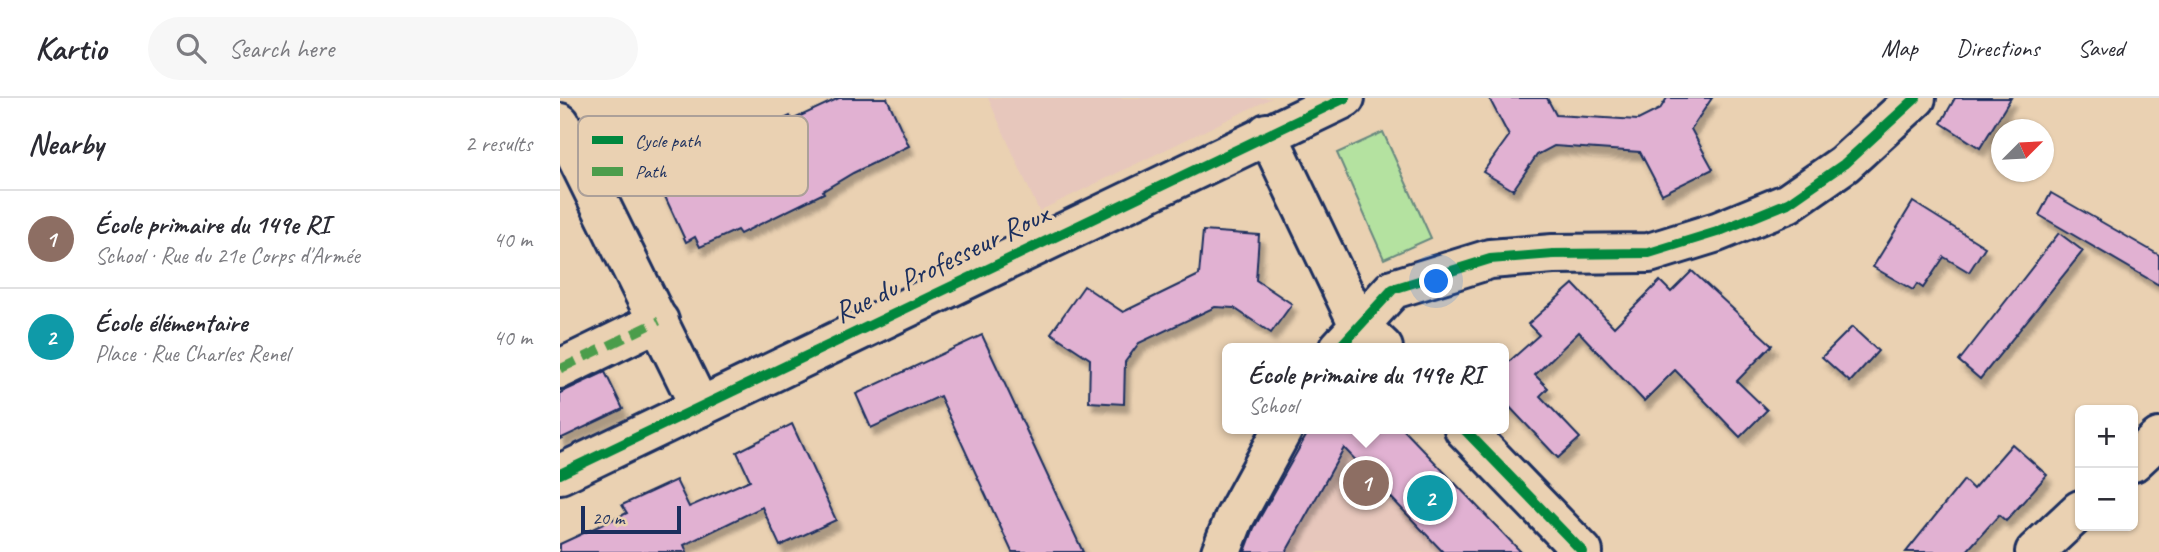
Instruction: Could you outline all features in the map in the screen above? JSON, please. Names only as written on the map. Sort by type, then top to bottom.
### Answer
[{"type":"street","name":"Rue du Professeur Roux","points":[[560,474],[1267,133],[1345,98]]},
{"type":"street","points":[[1360,340],[1393,289],[1490,259],[1553,254],[1649,253],[1717,232],[1788,204],[1844,164],[1916,98]]},
{"type":"street","points":[[560,122],[578,158]]},
{"type":"street","points":[[1267,133],[1360,340]]},
{"type":"street","points":[[597,196],[700,407]]},
{"type":"street","points":[[560,369],[659,321]]},
{"type":"street","points":[[1221,552],[1234,519],[1280,434]]},
{"type":"street","points":[[1469,434],[1583,552]]},
{"type":"street","points":[[2138,457],[2159,438]]},
{"type":"street","points":[[2035,552],[2075,515]]},
{"type":"shaded area","points":[[988,98],[1272,98],[1039,211]]},
{"type":"shaded area","points":[[1304,434],[1408,434],[1521,552],[1242,552]]},
{"type":"green space","points":[[1383,132],[1431,238],[1384,259],[1337,153]]},
{"type":"building","points":[[839,98],[887,98],[909,146],[853,173],[823,191],[824,193],[740,234],[737,230],[700,247],[695,237],[686,242],[665,196],[808,196],[808,116],[801,116]]},
{"type":"building","points":[[1489,98],[1547,98],[1556,115],[1638,120],[1660,109],[1667,98],[1712,98],[1691,129],[1713,169],[1662,194],[1640,152],[1554,146],[1537,155],[1513,190],[1483,172],[1509,136]]},
{"type":"building","points":[[1955,98],[2011,98],[1998,119],[1991,119],[1991,130],[1980,148],[1941,123]]},
{"type":"building","points":[[2051,193],[2159,255],[2159,285],[2039,215]]},
{"type":"building","points":[[1913,202],[1985,247],[1969,272],[1944,257],[1923,288],[1917,284],[1913,290],[1873,267]]},
{"type":"building","points":[[1203,231],[1259,235],[1256,280],[1292,304],[1271,333],[1234,308],[1215,307],[1139,343],[1125,362],[1124,404],[1089,402],[1090,359],[1051,333],[1084,286],[1123,312],[1199,275]]},
{"type":"building","points":[[2059,233],[2083,251],[1980,379],[1959,361]]},
{"type":"building","points":[[1692,271],[1772,345],[1737,381],[1767,410],[1740,437],[1675,370],[1644,401],[1579,332],[1535,375],[1548,388],[1540,396],[1580,438],[1558,458],[1509,406],[1509,362],[1539,335],[1528,324],[1573,284],[1614,327],[1660,281],[1671,292]]},
{"type":"building","points":[[1852,327],[1878,351],[1850,382],[1822,357]]},
{"type":"building","points":[[982,335],[1083,552],[1012,552],[940,396],[871,428],[856,394]]},
{"type":"building","points":[[605,372],[623,409],[560,439],[560,393]]},
{"type":"building","points":[[792,424],[836,520],[780,546],[762,507],[684,545],[687,552],[560,552],[560,544],[627,513],[622,505],[676,480],[689,507],[750,480],[737,452]]},
{"type":"building","points":[[1307,434],[1408,434],[1521,552],[1443,552],[1344,448],[1286,552],[1245,552],[1254,528]]},
{"type":"building","points":[[2012,444],[2047,475],[2006,521],[1999,515],[1966,552],[1906,552],[1964,480],[1973,489]]},
{"type":"marked path","points":[[560,369],[659,321]]},
{"type":"cycle path","points":[[560,474],[1345,98]]},
{"type":"cycle path","points":[[1344,343],[1393,289],[1490,259],[1553,254],[1649,253],[1717,232],[1788,203],[1844,164],[1916,98]]},
{"type":"cycle path","points":[[1469,434],[1583,552]]},
{"type":"place","name":"École primaire du 149e RI","points":[[1366,483]]},
{"type":"place","name":"École élémentaire","points":[[1430,498]]}]
